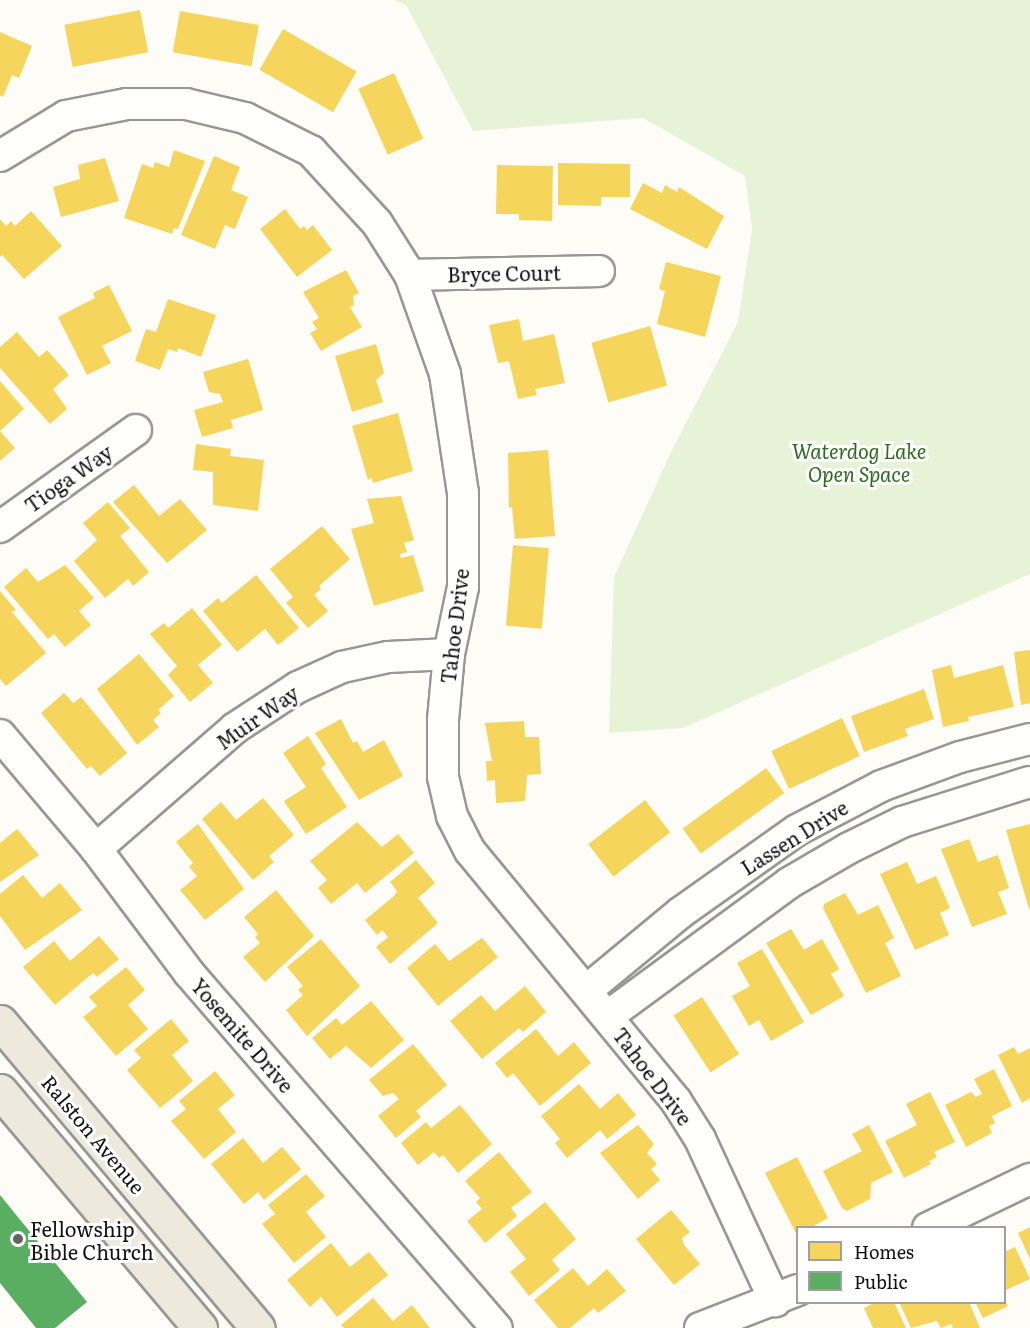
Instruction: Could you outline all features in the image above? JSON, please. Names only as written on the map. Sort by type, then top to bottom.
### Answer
[{"type":"main road","name":"Ralston Avenue","points":[[0,1022],[258,1328]]},
{"type":"main road","points":[[0,1091],[200,1328]]},
{"type":"street","name":"Tahoe Drive","points":[[0,156],[66,116],[126,104],[186,104],[245,118],[311,151],[377,223],[410,274],[445,374],[463,493],[463,587],[450,654],[443,777],[452,816],[470,851],[587,990],[676,1101],[700,1139],[786,1295]]},
{"type":"street","name":"Bryce Court","points":[[410,274],[599,271]]},
{"type":"street","name":"Tioga Way","points":[[0,527],[136,430]]},
{"type":"street","name":"Muir Way","points":[[96,849],[235,728],[298,687],[342,667],[388,657],[450,654]]},
{"type":"street","name":"Yosemite Drive","points":[[0,735],[96,849],[189,973],[496,1328]]},
{"type":"street","name":"Lassen Drive","points":[[587,990],[680,913],[797,830],[881,786],[960,757],[1030,739]]},
{"type":"street","name":"Lassen Drive","points":[[608,1016],[763,902],[849,848],[902,822],[1030,782]]},
{"type":"street","points":[[930,1226],[1030,1179]]},
{"type":"street","points":[[700,1328],[786,1295]]},
{"type":"green space","name":"Waterdog Lake Open Space","points":[[394,0],[1030,0],[1030,574],[683,728],[609,733],[614,577],[672,450],[738,322],[752,229],[745,176],[643,118],[473,131],[406,5]]},
{"type":"building: Homes","points":[[140,10],[148,52],[73,67],[64,25]]},
{"type":"building: Homes","points":[[180,11],[259,25],[251,66],[173,52]]},
{"type":"building: Homes","points":[[283,29],[357,72],[333,112],[260,70]]},
{"type":"building: Homes","points":[[0,32],[32,46],[19,78],[12,75],[3,97],[0,95]]},
{"type":"building: Homes","points":[[394,73],[423,139],[388,155],[358,89]]},
{"type":"building: Homes","points":[[174,150],[205,161],[178,229],[174,228],[172,234],[124,218],[142,164],[153,168],[155,162],[169,167]]},
{"type":"building: Homes","points":[[214,156],[240,167],[231,190],[248,197],[235,229],[225,225],[215,249],[181,235]]},
{"type":"building: Homes","points":[[105,158],[119,201],[61,217],[53,187],[80,179],[78,165]]},
{"type":"building: Homes","points":[[558,163],[630,164],[630,197],[601,197],[601,206],[558,205]]},
{"type":"building: Homes","points":[[497,165],[553,166],[552,221],[519,220],[519,214],[496,214]]},
{"type":"building: Homes","points":[[643,183],[662,193],[665,185],[677,192],[679,187],[724,216],[707,249],[630,209]]},
{"type":"building: Homes","points":[[285,209],[300,229],[304,226],[307,230],[313,225],[332,250],[297,277],[260,229]]},
{"type":"building: Homes","points":[[31,211],[62,246],[24,279],[2,255],[0,257],[0,219],[6,226],[11,221],[15,226]]},
{"type":"building: Homes","points":[[666,262],[721,276],[705,337],[657,324],[665,291],[659,289]]},
{"type":"building: Homes","points":[[346,270],[359,293],[353,296],[354,305],[350,307],[362,327],[321,351],[310,333],[317,329],[312,322],[319,318],[303,292]]},
{"type":"building: Homes","points":[[109,285],[132,331],[102,346],[111,363],[87,375],[58,317],[95,298],[93,293]]},
{"type":"building: Homes","points":[[168,299],[216,315],[201,357],[178,348],[177,352],[168,349],[160,370],[135,361],[146,329],[156,332]]},
{"type":"building: Homes","points":[[519,319],[523,341],[554,334],[565,383],[535,389],[537,395],[518,399],[509,361],[498,363],[489,325]]},
{"type":"building: Homes","points":[[650,326],[667,386],[608,402],[591,343]]},
{"type":"building: Homes","points":[[17,332],[39,357],[47,350],[69,375],[53,389],[67,409],[50,424],[0,368],[0,347]]},
{"type":"building: Homes","points":[[376,344],[384,373],[376,380],[383,402],[352,412],[335,356]]},
{"type":"building: Homes","points":[[248,359],[263,410],[231,420],[233,428],[202,437],[194,410],[223,402],[220,394],[209,392],[203,372]]},
{"type":"building: Homes","points":[[0,381],[24,409],[0,431]]},
{"type":"building: Homes","points":[[398,413],[413,471],[373,483],[372,478],[368,480],[352,426]]},
{"type":"building: Homes","points":[[0,431],[15,448],[0,461]]},
{"type":"building: Homes","points":[[196,444],[231,449],[230,456],[264,460],[258,511],[213,505],[213,472],[193,470]]},
{"type":"building: Homes","points":[[548,450],[555,536],[515,539],[512,507],[509,508],[508,453]]},
{"type":"building: Homes","points":[[134,485],[159,516],[180,499],[207,530],[167,563],[113,502]]},
{"type":"building: Homes","points":[[401,496],[414,540],[404,543],[407,552],[400,554],[401,558],[413,555],[424,591],[374,606],[351,529],[374,523],[367,499]]},
{"type":"building: Homes","points":[[108,502],[130,528],[120,536],[149,572],[133,586],[128,579],[105,598],[74,561],[97,540],[83,523]]},
{"type":"building: Homes","points":[[322,526],[350,559],[319,586],[321,589],[314,595],[328,611],[308,628],[286,603],[293,597],[270,569]]},
{"type":"building: Homes","points":[[513,545],[549,548],[542,629],[506,626]]},
{"type":"building: Homes","points":[[65,565],[94,598],[79,611],[91,625],[65,647],[54,634],[48,639],[4,587],[26,568],[38,582]]},
{"type":"building: Homes","points":[[256,575],[299,628],[278,645],[265,629],[237,652],[203,611],[218,598],[222,603]]},
{"type":"building: Homes","points":[[0,591],[16,610],[12,612],[46,653],[6,686],[0,679]]},
{"type":"building: Homes","points":[[192,608],[222,645],[198,665],[213,683],[190,702],[168,675],[177,666],[150,634],[164,623],[168,628]]},
{"type":"building: Homes","points":[[1030,650],[1030,703],[1021,705],[1014,652]]},
{"type":"building: Homes","points":[[139,654],[174,696],[158,710],[161,713],[153,720],[159,727],[137,745],[97,689]]},
{"type":"building: Homes","points":[[951,665],[954,678],[1003,665],[1014,707],[968,717],[969,721],[943,727],[932,670]]},
{"type":"building: Homes","points":[[924,689],[934,719],[905,729],[908,736],[864,752],[851,716]]},
{"type":"building: Homes","points":[[64,693],[73,703],[81,697],[127,753],[100,776],[91,766],[87,769],[41,713]]},
{"type":"building: Homes","points":[[842,718],[860,756],[789,789],[771,751]]},
{"type":"building: Homes","points":[[341,719],[353,743],[357,741],[363,752],[384,740],[403,776],[359,800],[315,733]]},
{"type":"building: Homes","points":[[524,721],[525,737],[539,737],[541,774],[527,775],[525,801],[496,803],[495,780],[487,781],[486,761],[492,761],[485,723]]},
{"type":"building: Homes","points":[[308,736],[326,764],[321,768],[347,807],[306,834],[284,801],[306,787],[283,753]]},
{"type":"building: Homes","points":[[766,768],[784,793],[701,854],[683,829]]},
{"type":"building: Homes","points":[[263,798],[294,835],[269,856],[274,862],[253,880],[202,819],[221,802],[236,820]]},
{"type":"building: Homes","points":[[645,800],[670,832],[614,877],[588,844]]},
{"type":"building: Homes","points":[[357,822],[382,847],[398,834],[414,853],[365,893],[357,883],[331,904],[318,888],[327,880],[310,861]]},
{"type":"building: Homes","points":[[198,824],[244,889],[205,920],[180,890],[197,876],[189,867],[193,863],[176,842]]},
{"type":"building: Homes","points":[[1030,824],[1030,908],[1029,909],[1006,830]]},
{"type":"building: Homes","points":[[17,829],[39,855],[0,882],[0,843]]},
{"type":"building: Homes","points":[[969,839],[978,862],[998,855],[1009,888],[998,892],[1007,914],[972,927],[941,849]]},
{"type":"building: Homes","points":[[416,860],[435,883],[418,898],[438,923],[390,964],[376,947],[388,937],[382,930],[377,935],[365,920],[394,896],[397,891],[390,882]]},
{"type":"building: Homes","points":[[907,862],[917,884],[936,876],[950,908],[940,913],[949,935],[915,950],[880,874]]},
{"type":"building: Homes","points":[[23,875],[42,898],[60,883],[82,910],[25,950],[0,916],[0,894]]},
{"type":"building: Homes","points":[[276,890],[314,936],[265,982],[243,957],[260,943],[255,937],[258,934],[244,917]]},
{"type":"building: Homes","points":[[845,893],[858,915],[878,905],[894,938],[885,943],[901,976],[866,993],[823,908],[824,904]]},
{"type":"building: Homes","points":[[791,929],[804,950],[822,939],[839,969],[831,974],[844,996],[811,1015],[766,943]]},
{"type":"building: Homes","points":[[99,936],[119,959],[97,977],[93,973],[55,1005],[23,967],[54,941],[70,961]]},
{"type":"building: Homes","points":[[482,938],[498,957],[438,1006],[407,968],[435,944],[449,961]]},
{"type":"building: Homes","points":[[321,939],[360,986],[307,1036],[286,1010],[303,995],[298,990],[303,986],[287,967]]},
{"type":"building: Homes","points":[[762,949],[804,1022],[771,1041],[759,1020],[749,1026],[732,996],[750,986],[737,963]]},
{"type":"building: Homes","points":[[126,967],[145,990],[128,1005],[148,1029],[116,1056],[83,1017],[97,1006],[89,997]]},
{"type":"building: Homes","points":[[525,986],[546,1012],[523,1032],[519,1028],[482,1059],[450,1021],[481,995],[495,1011]]},
{"type":"building: Homes","points":[[702,997],[739,1054],[711,1073],[673,1016]]},
{"type":"building: Homes","points":[[371,1001],[404,1040],[371,1068],[346,1046],[330,1059],[312,1038],[336,1018],[342,1025]]},
{"type":"building: Homes","points":[[171,1019],[189,1041],[172,1055],[193,1081],[160,1108],[127,1070],[141,1058],[134,1050]]},
{"type":"building: Homes","points":[[536,1029],[558,1056],[574,1042],[591,1063],[540,1106],[513,1073],[507,1078],[495,1063]]},
{"type":"building: Homes","points":[[413,1044],[447,1085],[416,1111],[421,1117],[396,1138],[378,1116],[399,1099],[393,1093],[383,1096],[369,1080]]},
{"type":"building: Homes","points":[[1014,1047],[1018,1054],[1030,1048],[1030,1098],[1022,1103],[998,1055]]},
{"type":"building: Homes","points":[[994,1069],[1012,1106],[992,1116],[995,1123],[989,1126],[992,1133],[966,1147],[945,1105],[971,1092],[976,1097],[982,1094],[974,1079]]},
{"type":"building: Homes","points":[[215,1071],[235,1095],[218,1109],[236,1132],[204,1159],[171,1121],[186,1109],[179,1101]]},
{"type":"building: Homes","points":[[579,1084],[600,1109],[618,1093],[636,1115],[607,1139],[600,1130],[567,1158],[555,1143],[560,1139],[541,1116]]},
{"type":"building: Homes","points":[[930,1092],[955,1142],[934,1152],[937,1157],[929,1161],[931,1164],[904,1178],[885,1141],[917,1125],[906,1104]]},
{"type":"building: Homes","points":[[460,1105],[492,1144],[458,1173],[443,1155],[439,1158],[434,1152],[418,1165],[401,1143],[426,1122],[431,1128]]},
{"type":"building: Homes","points":[[638,1125],[654,1144],[647,1153],[657,1164],[651,1169],[660,1180],[638,1199],[600,1153]]},
{"type":"building: Homes","points":[[869,1125],[893,1172],[871,1183],[870,1199],[847,1211],[842,1208],[823,1171],[862,1151],[852,1134]]},
{"type":"building: Homes","points":[[243,1138],[263,1163],[282,1147],[301,1169],[264,1200],[258,1192],[244,1204],[211,1164]]},
{"type":"building: Homes","points":[[499,1152],[532,1192],[511,1208],[517,1216],[485,1243],[467,1221],[482,1209],[476,1202],[480,1198],[465,1181]]},
{"type":"building: Homes","points":[[797,1157],[828,1218],[814,1226],[796,1226],[796,1233],[765,1173]]},
{"type":"building: Homes","points":[[306,1174],[325,1196],[306,1212],[326,1237],[294,1263],[262,1224],[275,1214],[268,1205]]},
{"type":"building: Homes","points":[[545,1202],[576,1239],[552,1260],[560,1270],[529,1296],[510,1272],[526,1259],[506,1234]]},
{"type":"building: Homes","points":[[671,1210],[690,1232],[682,1238],[684,1245],[700,1264],[674,1285],[636,1239]]},
{"type":"building: Homes","points":[[1030,1227],[1030,1259],[1018,1233]]},
{"type":"building: Homes","points":[[331,1243],[350,1267],[369,1252],[388,1275],[337,1317],[321,1297],[310,1307],[287,1280]]},
{"type":"building: Homes","points":[[1015,1247],[1030,1279],[1006,1290],[1006,1251]]},
{"type":"building: Homes","points":[[573,1268],[588,1286],[607,1269],[626,1291],[598,1313],[594,1308],[570,1328],[558,1328],[534,1300]]},
{"type":"building: Homes","points":[[373,1298],[393,1321],[412,1305],[430,1328],[344,1328],[341,1325]]},
{"type":"building: Homes","points":[[1006,1302],[1008,1306],[983,1318],[976,1304],[1006,1304]]},
{"type":"building: Homes","points":[[872,1304],[895,1304],[906,1328],[873,1328],[864,1308]]},
{"type":"building: Homes","points":[[900,1304],[970,1304],[980,1328],[953,1328],[951,1324],[941,1328],[937,1321],[911,1328]]},
{"type":"building: Public","name":"Fellowship Bible Church","points":[[0,1195],[87,1302],[55,1328],[36,1328],[0,1283]]},
{"type":"place","name":"Fellowship Bible Church","points":[[18,1239]]}]
